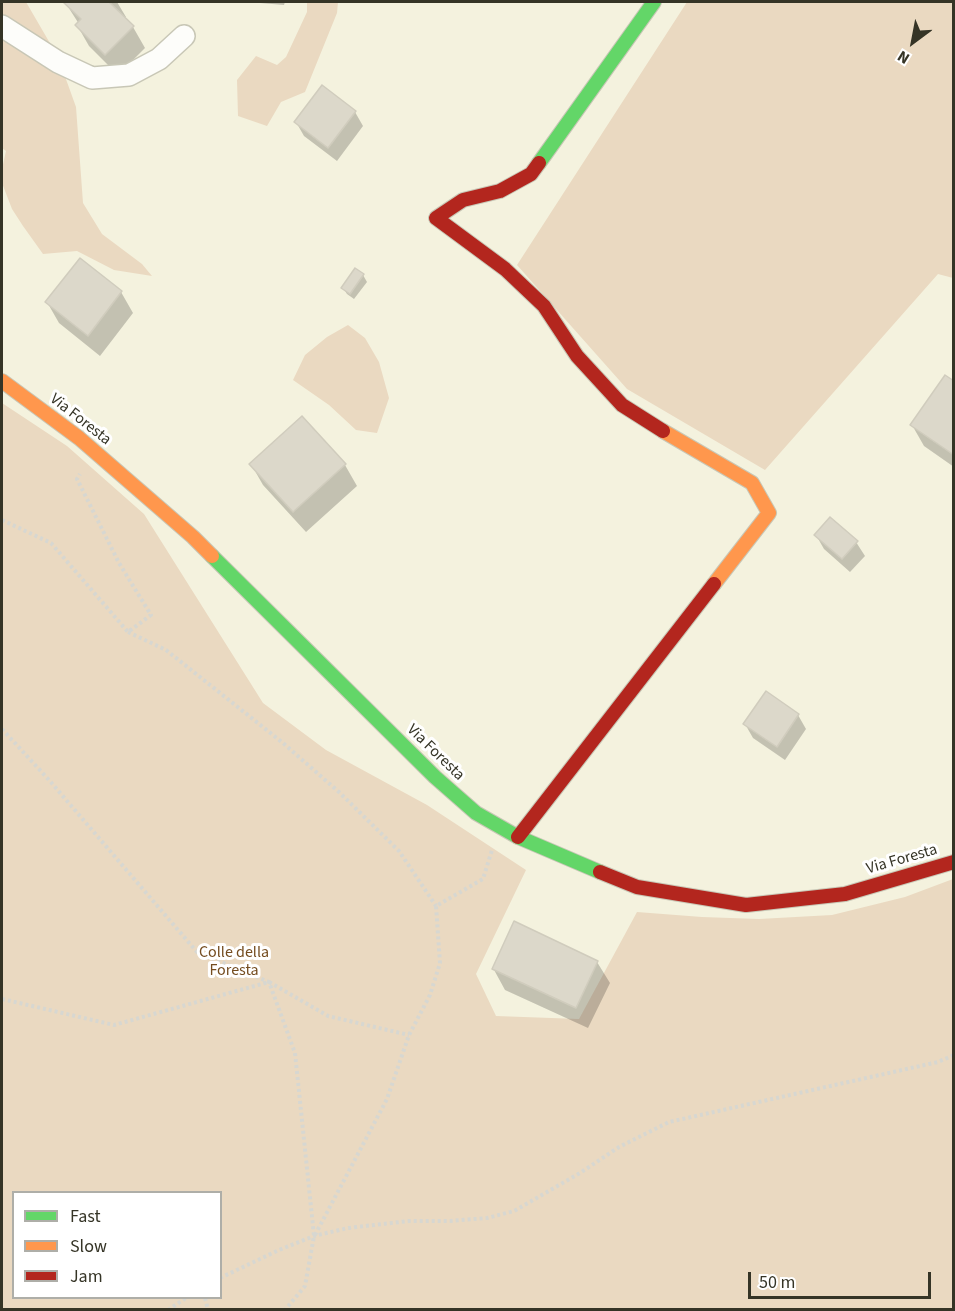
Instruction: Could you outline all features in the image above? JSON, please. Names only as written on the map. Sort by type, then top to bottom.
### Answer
[{"type":"street","points":[[518,837],[769,513],[752,483],[622,405],[577,356],[544,306],[505,269],[436,218],[463,200],[500,191],[531,174],[654,2]]},
{"type":"street","points":[[2,26],[58,62],[92,78],[129,75],[159,59],[183,36]]},
{"type":"street","name":"Via Foresta","points":[[2,381],[79,438],[194,537],[435,777],[476,813],[518,837],[637,887],[746,905],[845,894],[954,862]]},
{"type":"path","points":[[93,450],[77,479],[119,563],[151,615],[128,632]]},
{"type":"path","points":[[2,520],[51,543],[128,632],[166,650],[283,743],[340,793],[399,851],[436,906],[440,963],[430,995],[409,1035],[387,1099],[314,1236]]},
{"type":"path","points":[[2,729],[49,780],[197,952],[269,982],[328,1016],[409,1035]]},
{"type":"path","points":[[436,906],[483,879],[499,826]]},
{"type":"path","points":[[2,999],[114,1025],[269,982]]},
{"type":"path","points":[[269,982],[295,1053],[314,1236],[305,1286],[285,1310]]},
{"type":"path","points":[[222,1277],[314,1236],[358,1227],[409,1221],[487,1218],[514,1211],[580,1173],[619,1147],[669,1122],[938,1062],[954,1055]]},
{"type":"path","points":[[168,1310],[184,1299]]},
{"type":"green space","points":[[2,2],[26,2],[58,57],[76,107],[83,203],[102,234],[142,264],[152,276],[114,270],[77,251],[43,254],[12,209],[2,183],[6,151],[2,148]]},
{"type":"green space","points":[[307,2],[338,2],[337,13],[305,92],[281,102],[267,126],[238,116],[237,80],[256,56],[277,65],[286,57],[307,12]]},
{"type":"green space","points":[[687,2],[953,2],[953,278],[938,274],[765,470],[627,389],[517,265]]},
{"type":"green space","points":[[348,325],[365,338],[379,362],[389,398],[377,433],[356,430],[329,405],[293,380],[305,355],[327,337]]},
{"type":"green space","name":"Colle della Foresta","points":[[2,403],[67,446],[144,514],[263,703],[326,750],[427,805],[526,870],[476,974],[496,1016],[579,1019],[637,912],[759,919],[832,915],[905,897],[953,879],[953,1309],[2,1309]]},
{"type":"building","points":[[63,2],[109,2],[134,26],[105,55],[75,25],[81,19]]},
{"type":"building","points":[[322,85],[356,111],[328,148],[294,122]]},
{"type":"building","points":[[80,258],[122,291],[88,336],[45,302]]},
{"type":"building","points":[[355,268],[364,274],[350,294],[341,288]]},
{"type":"building","points":[[945,375],[954,381],[954,455],[910,425]]},
{"type":"building","points":[[302,416],[346,464],[293,512],[249,464]]},
{"type":"building","points":[[830,517],[858,541],[842,559],[814,535]]},
{"type":"building","points":[[766,691],[799,714],[777,747],[743,724]]},
{"type":"building","points":[[514,921],[598,961],[576,1008],[492,969]]},
{"type":"traffic: fast","points":[[539,163],[654,2]]},
{"type":"traffic: fast","points":[[212,556],[435,777],[476,813],[518,837],[600,872]]},
{"type":"traffic: slow","points":[[2,381],[79,438],[212,556]]},
{"type":"traffic: slow","points":[[663,431],[752,483],[769,513],[714,584]]},
{"type":"traffic: jam","points":[[539,163],[531,174],[500,191],[463,200],[436,218],[505,269],[544,306],[577,356],[622,405],[663,431]]},
{"type":"traffic: jam","points":[[518,837],[714,584]]},
{"type":"traffic: jam","points":[[600,872],[637,887],[746,905],[845,894],[954,862]]}]
